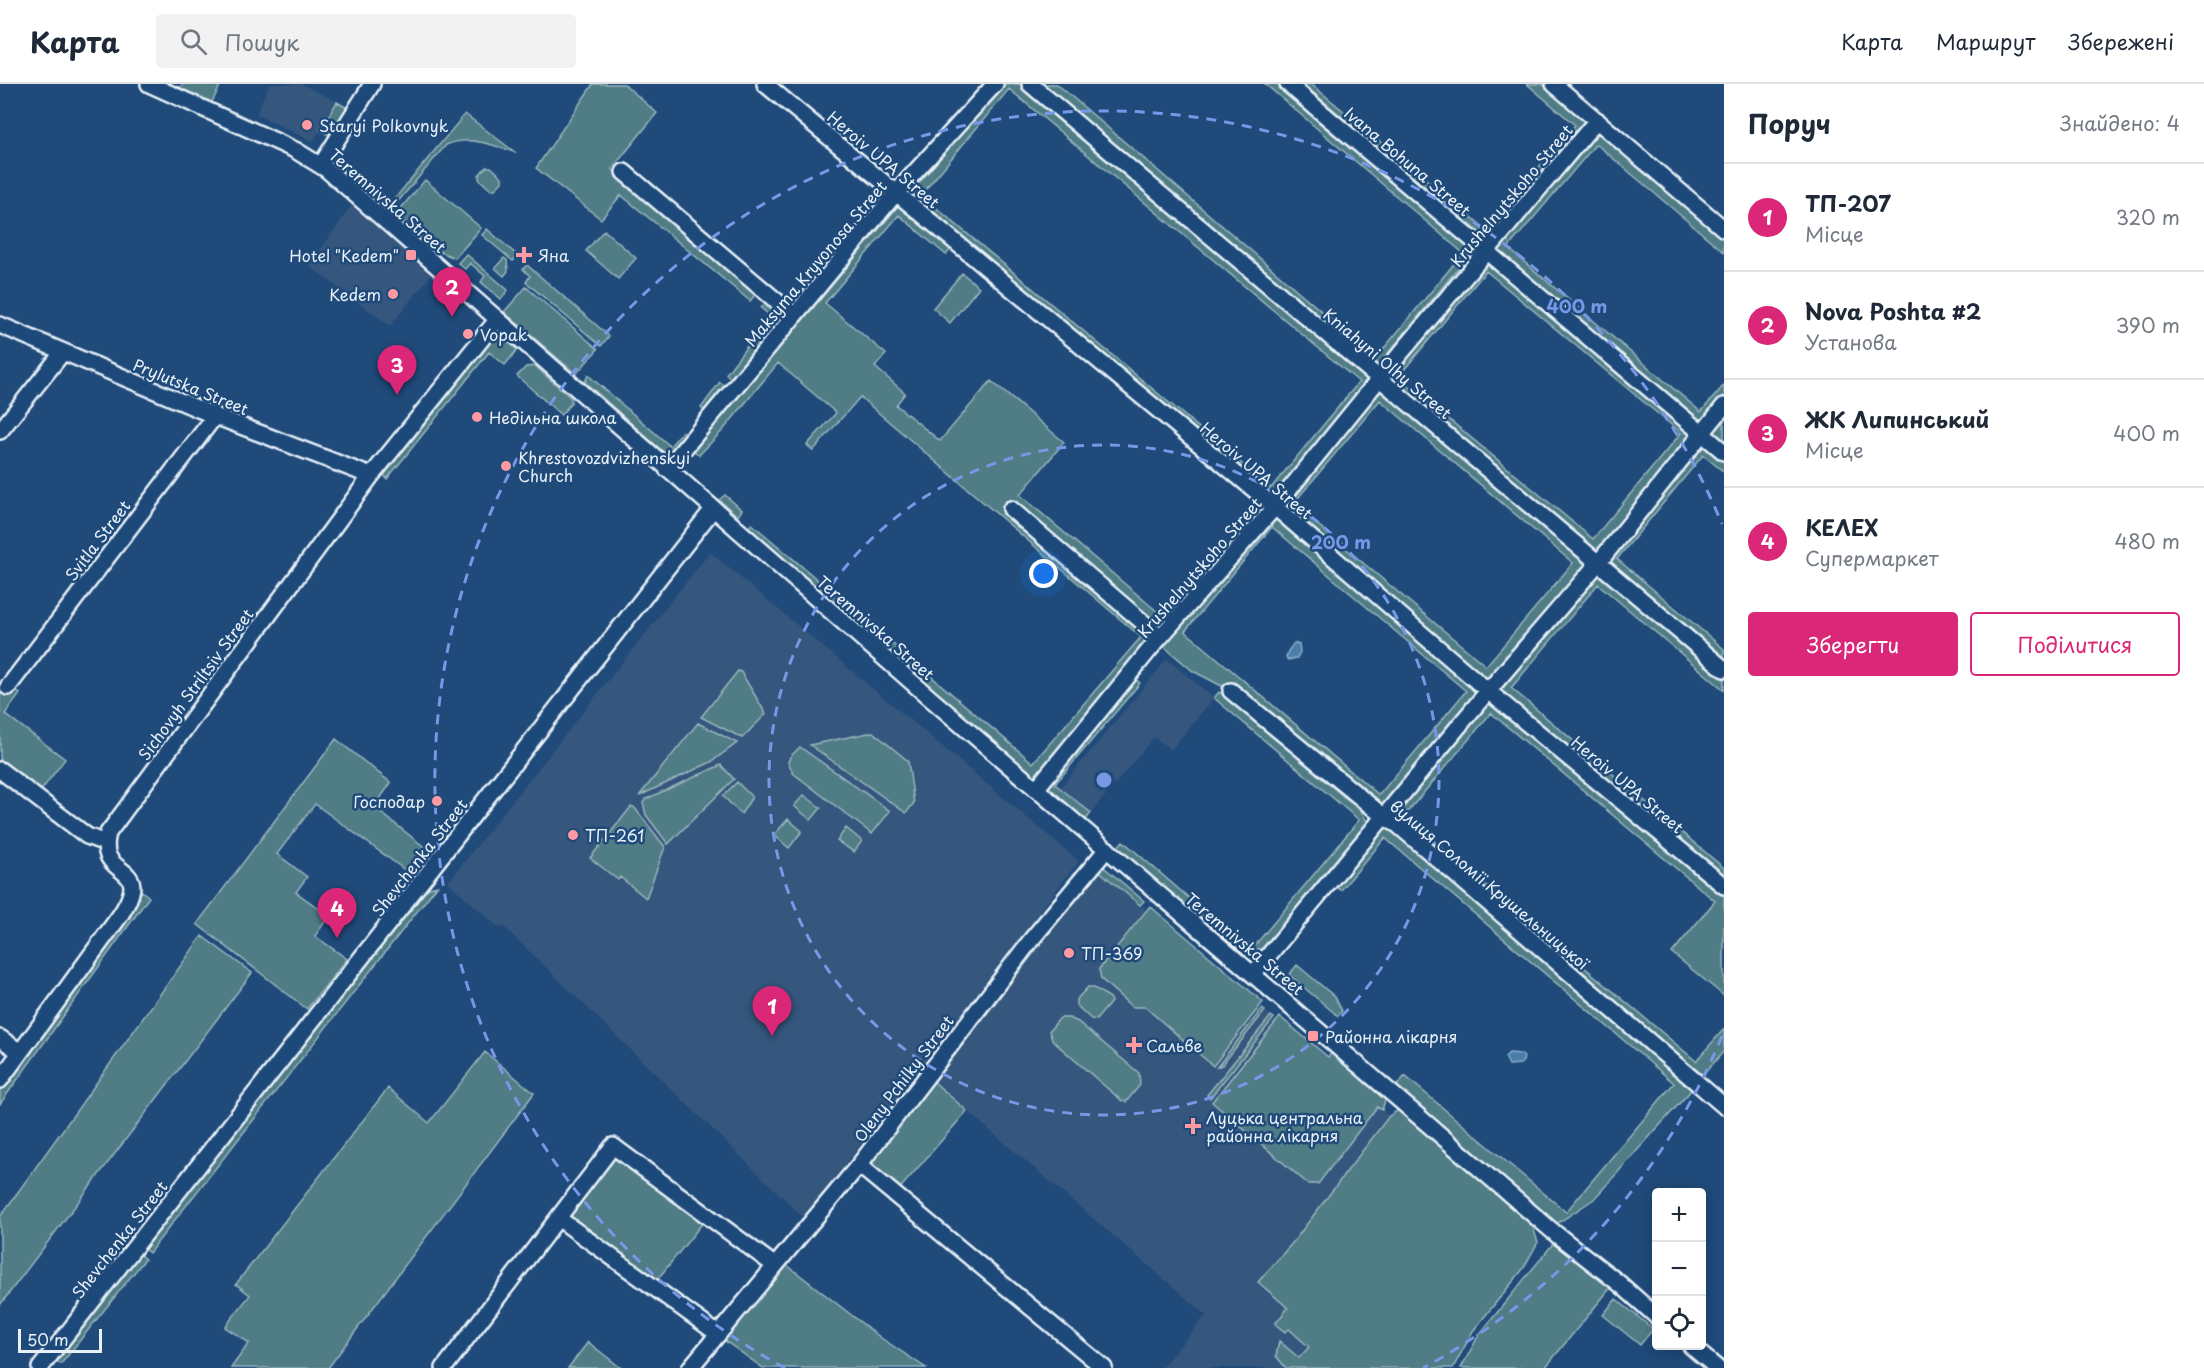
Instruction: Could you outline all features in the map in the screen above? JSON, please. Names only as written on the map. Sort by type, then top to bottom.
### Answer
[{"type":"street","name":"Teremnivska Street","points":[[149,84],[296,150],[321,165],[1036,789],[1556,1234],[1652,1312]]},
{"type":"street","points":[[321,165],[372,84]]},
{"type":"street","name":"Heroiv UPA Street","points":[[765,84],[1275,507],[1488,691],[1724,886]]},
{"type":"street","name":"Maksyma Kryvonosa Street","points":[[667,469],[896,193],[995,84]]},
{"type":"street","name":"Kniahyni Olhy Street","points":[[1030,84],[1724,669]]},
{"type":"street","name":"Ivana Bohuna Street","points":[[1288,84],[1724,452]]},
{"type":"street","points":[[1554,84],[1724,230]]},
{"type":"street","name":"Krushelnytskoho Street","points":[[1036,789],[1160,637],[1275,507],[1379,379],[1597,120]]},
{"type":"street","points":[[624,172],[794,315]]},
{"type":"street","name":"Sichovyh Striltsiv Street","points":[[105,843],[108,833],[371,476],[497,320]]},
{"type":"street","name":"Prylutska Street","points":[[0,325],[215,416],[371,476]]},
{"type":"street","points":[[0,431],[63,352]]},
{"type":"street","points":[[1253,974],[1383,816],[1599,562],[1724,406]]},
{"type":"street","name":"Svitla Street","points":[[8,687],[215,416]]},
{"type":"street","name":"Shevchenka Street","points":[[40,1368],[713,509]]},
{"type":"street","points":[[1011,509],[1160,637]]},
{"type":"street","name":"вулиця Соломії Крушельницької","points":[[1231,691],[1383,816],[1398,825],[1724,1107]]},
{"type":"street","points":[[0,770],[87,836],[105,843],[108,858],[132,881],[133,893],[119,917],[0,1080]]},
{"type":"street","name":"Oleny Pchilky Street","points":[[1104,1368],[859,1165],[1024,949],[1107,849]]},
{"type":"street","points":[[0,1038],[20,1052]]},
{"type":"street","points":[[444,1368],[614,1146],[774,1265]]},
{"type":"street","points":[[690,1368],[859,1165]]},
{"type":"street","points":[[558,1218],[718,1334]]},
{"type":"street","points":[[1696,1350],[1717,1368]]},
{"type":"shaded area","points":[[269,84],[302,84],[337,102],[313,142],[256,114]]},
{"type":"shaded area","points":[[352,205],[432,274],[390,326],[309,266]]},
{"type":"shaded area","points":[[710,552],[1079,861],[804,1218],[503,926],[500,929],[448,882]]},
{"type":"shaded area","points":[[1294,643],[1299,644],[1300,652],[1297,658],[1288,660],[1286,658],[1288,651]]},
{"type":"shaded area","points":[[1167,659],[1214,698],[1171,750],[1154,737],[1091,813],[1060,788]]},
{"type":"shaded area","name":"Луцька центральна районна лікарня","points":[[1099,870],[1538,1242],[1431,1368],[1161,1368],[1206,1315],[933,1082]]},
{"type":"shaded area","points":[[1509,1053],[1520,1054],[1524,1057],[1523,1061],[1520,1064],[1509,1065],[1505,1057]]},
{"type":"green space","points":[[182,84],[221,84],[211,104],[180,90]]},
{"type":"green space","points":[[593,84],[624,84],[657,113],[612,169],[759,290],[750,301],[621,195],[601,219],[536,168]]},
{"type":"green space","points":[[1002,84],[1020,84],[1373,380],[1273,499],[909,195]],"holes":[[[1009,89],[1359,382],[1271,488],[921,195]]]},
{"type":"green space","points":[[1039,84],[1057,84],[1376,358],[1463,253],[1265,84],[1278,84],[1473,250],[1376,368]]},
{"type":"green space","points":[[1303,84],[1311,84],[1486,229],[1575,125],[1527,84],[1542,84],[1586,121],[1489,240]]},
{"type":"green space","points":[[337,102],[349,109],[332,137],[320,130]]},
{"type":"green space","points":[[465,114],[516,153],[490,144],[472,141],[446,145],[395,205],[385,207],[334,161],[336,156],[392,202]]},
{"type":"green space","points":[[1595,130],[1724,240],[1724,252],[1596,144],[1508,248],[1701,412],[1724,385],[1724,397],[1701,425],[1494,250]]},
{"type":"green space","points":[[486,167],[491,167],[502,177],[502,182],[495,189],[491,190],[479,179],[479,175]]},
{"type":"green space","points":[[425,180],[481,228],[455,258],[436,250],[395,215]]},
{"type":"green space","points":[[899,205],[951,249],[946,255],[899,215],[825,303],[886,354],[875,367],[905,393],[896,405],[940,441],[991,381],[1064,442],[1020,495],[1165,618],[1157,629],[1154,639],[1038,780],[746,530],[752,524],[1033,763],[1141,637],[860,397],[813,451],[807,445],[836,413],[778,363],[724,429],[699,455],[692,449],[717,423]]},
{"type":"green space","points":[[487,229],[518,256],[513,261],[482,235]]},
{"type":"green space","points":[[604,230],[636,258],[618,279],[586,251]]},
{"type":"green space","points":[[466,254],[508,290],[501,299],[481,282],[485,276],[470,263],[465,269],[458,263]]},
{"type":"green space","points":[[504,258],[507,260],[508,271],[504,276],[495,268]]},
{"type":"green space","points":[[1487,261],[1694,436],[1598,555],[1388,377]],"holes":[[[1486,271],[1681,433],[1593,539],[1398,377]]]},
{"type":"green space","points":[[527,265],[609,336],[601,346],[526,282],[530,276],[523,269]]},
{"type":"green space","points":[[962,273],[979,287],[950,323],[933,308]]},
{"type":"green space","points":[[526,287],[598,349],[576,374],[504,312]]},
{"type":"green space","points":[[764,305],[782,318],[734,381],[726,374],[770,316],[761,308]]},
{"type":"green space","points":[[494,334],[501,336],[517,350],[505,365],[489,352],[387,479],[384,475],[486,348]]},
{"type":"green space","points":[[535,366],[571,398],[571,403],[561,415],[517,376],[526,367]]},
{"type":"green space","points":[[588,375],[670,446],[683,431],[688,435],[669,457],[585,382]]},
{"type":"green space","points":[[720,382],[728,388],[707,412],[701,408]]},
{"type":"green space","points":[[1378,387],[1587,562],[1488,681],[1280,505]],"holes":[[[1380,400],[1573,563],[1486,666],[1293,504]]]},
{"type":"green space","points":[[1724,412],[1724,446],[1707,433]]},
{"type":"green space","points":[[1702,440],[1724,458],[1724,472],[1703,455],[1617,559],[1724,649],[1724,663],[1605,561]]},
{"type":"green space","points":[[725,495],[742,510],[738,516],[719,500]]},
{"type":"green space","points":[[1273,514],[1480,690],[1382,807],[1248,693],[1243,697],[1193,671],[1161,644]],"holes":[[[1272,527],[1466,691],[1379,795],[1185,631]]]},
{"type":"green space","points":[[1598,570],[1724,678],[1724,690],[1598,584],[1511,688],[1724,868],[1724,879],[1496,692]]},
{"type":"green space","points":[[738,671],[741,672],[766,714],[742,738],[701,717]]},
{"type":"green space","points":[[1134,678],[1140,683],[1055,784],[1091,813],[1086,820],[1045,786]]},
{"type":"green space","points":[[3,681],[20,694],[5,714],[65,759],[40,792],[0,762],[0,684]]},
{"type":"green space","points":[[1219,692],[1362,812],[1367,822],[1364,829],[1264,948],[1254,950],[1238,948],[1225,940],[1206,922],[1203,924],[1116,849],[1123,841],[1240,942],[1256,944],[1359,820],[1214,698]]},
{"type":"green space","points":[[1490,698],[1724,894],[1724,996],[1672,953],[1715,901],[1491,713],[1404,816],[1696,1061],[1724,1029],[1724,1051],[1703,1075],[1392,815]]},
{"type":"green space","points":[[698,723],[737,743],[711,762],[639,796]]},
{"type":"green space","points":[[873,732],[908,761],[914,803],[906,813],[810,745]]},
{"type":"green space","points":[[336,739],[391,783],[374,807],[432,853],[413,876],[315,804],[277,854],[307,877],[296,892],[329,916],[315,936],[347,959],[307,1009],[197,924]]},
{"type":"green space","points":[[800,747],[890,811],[872,834],[793,773],[788,762]]},
{"type":"green space","points":[[721,765],[734,779],[668,844],[646,815],[643,803],[646,799]]},
{"type":"green space","points":[[737,782],[752,797],[741,814],[723,796]]},
{"type":"green space","points":[[804,795],[821,808],[811,820],[794,806]]},
{"type":"green space","points":[[631,807],[634,807],[665,847],[646,898],[620,877],[618,880],[590,858]]},
{"type":"green space","points":[[788,819],[802,831],[789,848],[774,835]]},
{"type":"green space","points":[[1386,825],[1694,1087],[1594,1199],[1555,1225],[1395,1088],[1405,1076],[1566,1212],[1674,1083],[1385,838],[1341,890],[1333,885]]},
{"type":"green space","points":[[846,828],[862,841],[854,852],[837,841]]},
{"type":"green space","points":[[1099,863],[1144,901],[1140,905],[1098,870],[934,1082],[967,1111],[897,1192],[876,1172],[873,1161],[875,1155]]},
{"type":"green space","points":[[437,886],[149,1253],[144,1249],[426,889]]},
{"type":"green space","points":[[142,891],[149,897],[0,1104],[0,1089]]},
{"type":"green space","points":[[1156,899],[1268,995],[1266,998],[1154,902]]},
{"type":"green space","points":[[1150,906],[1263,1002],[1213,1066],[1145,1007],[1132,1007],[1101,979],[1099,969]]},
{"type":"green space","points":[[202,936],[252,973],[0,1305],[0,1217]]},
{"type":"green space","points":[[1297,965],[1335,997],[1342,1011],[1338,1016],[1289,975]]},
{"type":"green space","points":[[1088,987],[1109,997],[1111,1002],[1096,1020],[1091,1019],[1076,1005],[1076,1000]]},
{"type":"green space","points":[[1262,1009],[1265,1011],[1222,1065],[1217,1067]]},
{"type":"green space","points":[[1271,1016],[1274,1018],[1210,1098],[1207,1095]]},
{"type":"green space","points":[[1280,1017],[1328,1057],[1334,1049],[1387,1094],[1382,1110],[1377,1107],[1318,1184],[1308,1184],[1212,1102]]},
{"type":"green space","points":[[1060,1018],[1069,1018],[1078,1022],[1139,1073],[1140,1085],[1126,1102],[1053,1041],[1049,1031]]},
{"type":"green space","points":[[485,1052],[534,1093],[328,1368],[231,1368],[249,1343],[225,1327],[250,1295],[236,1284],[388,1088],[429,1123]]},
{"type":"green space","points":[[1403,1107],[1529,1216],[1538,1242],[1523,1269],[1473,1331],[1453,1368],[1286,1368],[1276,1356],[1279,1341],[1299,1358],[1309,1347],[1289,1329],[1285,1332],[1275,1324],[1288,1308],[1258,1282],[1294,1241],[1389,1116]]},
{"type":"green space","points":[[614,1154],[705,1220],[657,1280],[564,1218]]},
{"type":"green space","points":[[1556,1240],[1612,1286],[1545,1368],[1461,1368],[1479,1335]]},
{"type":"green space","points":[[139,1254],[145,1259],[61,1364],[56,1360]]},
{"type":"green space","points":[[783,1262],[881,1338],[926,1368],[763,1368],[721,1338]]},
{"type":"green space","points":[[1616,1299],[1652,1330],[1640,1345],[1603,1315]]},
{"type":"green space","points":[[588,1342],[621,1368],[568,1368]]},
{"type":"place","name":"Staryi Polkovnyk","points":[[307,125]]},
{"type":"place","name":"Hotel \"Kedem\"","points":[[411,255]]},
{"type":"place","name":"Яна","points":[[524,255]]},
{"type":"place","name":"Kedem","points":[[393,294]]},
{"type":"place","name":"Nova Poshta #2","points":[[452,317]]},
{"type":"place","name":"Vopak","points":[[468,334]]},
{"type":"place","name":"ЖК Липинський","points":[[397,395]]},
{"type":"place","name":"Недільна школа","points":[[477,417]]},
{"type":"place","name":"Khrestovozdvizhenskyi Church","points":[[506,466]]},
{"type":"place","name":"Господар","points":[[437,801]]},
{"type":"place","name":"ТП-261","points":[[573,835]]},
{"type":"place","name":"КЕЛЕХ","points":[[337,938]]},
{"type":"place","name":"ТП-369","points":[[1069,953]]},
{"type":"place","name":"ТП-207","points":[[772,1036]]},
{"type":"place","name":"Районна лікарня","points":[[1313,1036]]},
{"type":"place","name":"Сальве","points":[[1134,1045]]},
{"type":"place","name":"Луцька центральна районна лікарня","points":[[1193,1126]]}]
